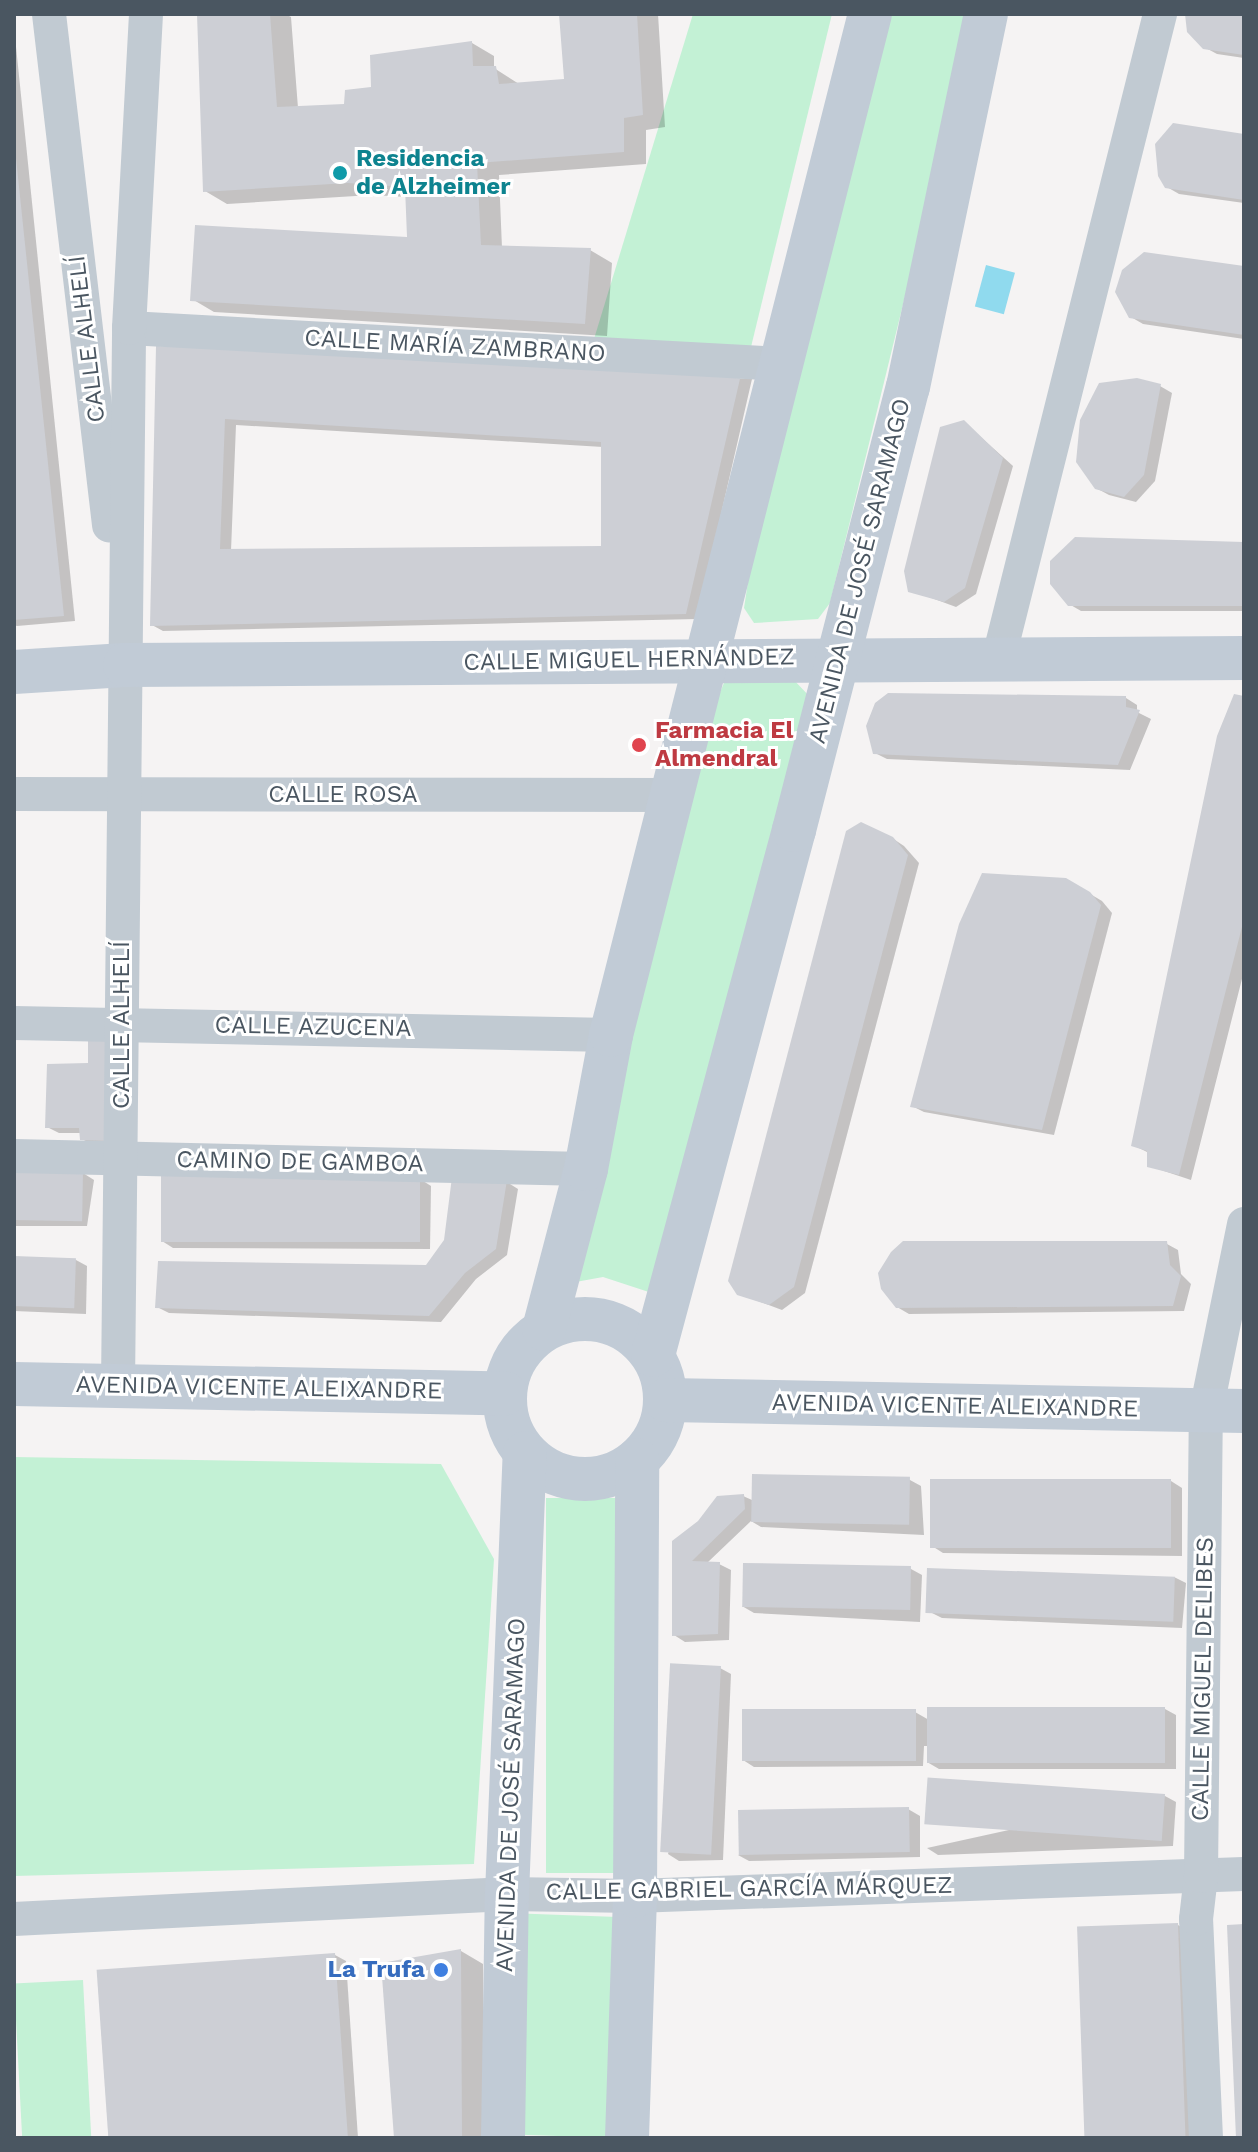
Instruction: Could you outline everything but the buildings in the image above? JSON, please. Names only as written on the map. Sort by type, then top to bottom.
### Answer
[{"type":"street","name":"CALLE ALHELÍ","points":[[49,14],[125,665]]},
{"type":"street","name":"CALLE ALHELÍ","points":[[118,1386],[129,328],[146,14]]},
{"type":"street","points":[[544,1329],[586,1169],[611,1035],[870,14]]},
{"type":"street","name":"AVENIDA DE JOSÉ SARAMAGO","points":[[653,1355],[908,387],[986,14]]},
{"type":"street","points":[[999,657],[1160,14]]},
{"type":"street","name":"CALLE MARÍA ZAMBRANO","points":[[129,328],[781,364]]},
{"type":"street","name":"CALLE MIGUEL HERNÁNDEZ","points":[[14,672],[125,665],[837,658],[1244,658]]},
{"type":"street","name":"CALLE ROSA","points":[[14,794],[673,795]]},
{"type":"street","name":"CALLE AZUCENA","points":[[14,1023],[611,1035]]},
{"type":"street","name":"CAMINO DE GAMBOA","points":[[14,1156],[586,1169]]},
{"type":"street","name":"CALLE MIGUEL DELIBES","points":[[1206,2138],[1196,1919],[1201,1876],[1225,1411],[1244,1224]]},
{"type":"street","points":[[592,1318],[616,1324],[637,1336],[653,1355],[663,1377],[666,1400],[657,1433],[637,1460],[616,1473],[580,1479],[544,1469],[525,1453],[512,1435],[505,1414],[505,1393],[511,1368],[524,1346],[544,1329],[567,1320],[592,1318]]},
{"type":"street","name":"AVENIDA VICENTE ALEIXANDRE","points":[[14,1384],[505,1393]]},
{"type":"street","name":"AVENIDA VICENTE ALEIXANDRE","points":[[666,1400],[1225,1411]]},
{"type":"street","name":"AVENIDA DE JOSÉ SARAMAGO","points":[[503,2138],[507,1894],[525,1453]]},
{"type":"street","points":[[627,2138],[635,1896],[637,1460]]},
{"type":"street","name":"CALLE GABRIEL GARCÍA MÁRQUEZ","points":[[14,1919],[507,1894],[635,1896],[1244,1874]]},
{"type":"green space","points":[[693,14],[832,14],[751,347],[594,339]]},
{"type":"green space","points":[[890,14],[974,14],[830,603],[818,619],[754,623],[744,608],[752,556]]},
{"type":"green space","points":[[726,678],[792,678],[811,698],[664,1297],[603,1277],[570,1283],[711,714]]},
{"type":"green space","points":[[14,1457],[441,1464],[494,1559],[474,1864],[14,1876]]},
{"type":"green space","points":[[546,1498],[626,1498],[626,1873],[546,1873]]},
{"type":"green space","points":[[528,1914],[618,1917],[610,2138],[520,2135]]},
{"type":"green space","points":[[83,1980],[91,2138],[22,2138],[14,1984]]},
{"type":"water","points":[[986,265],[1015,273],[1004,314],[975,307]]},
{"type":"place","name":"Residencia de Alzheimer","points":[[340,173]]},
{"type":"place","name":"Farmacia El Almendral","points":[[639,745]]},
{"type":"place","name":"La Trufa","points":[[441,1970]]}]
